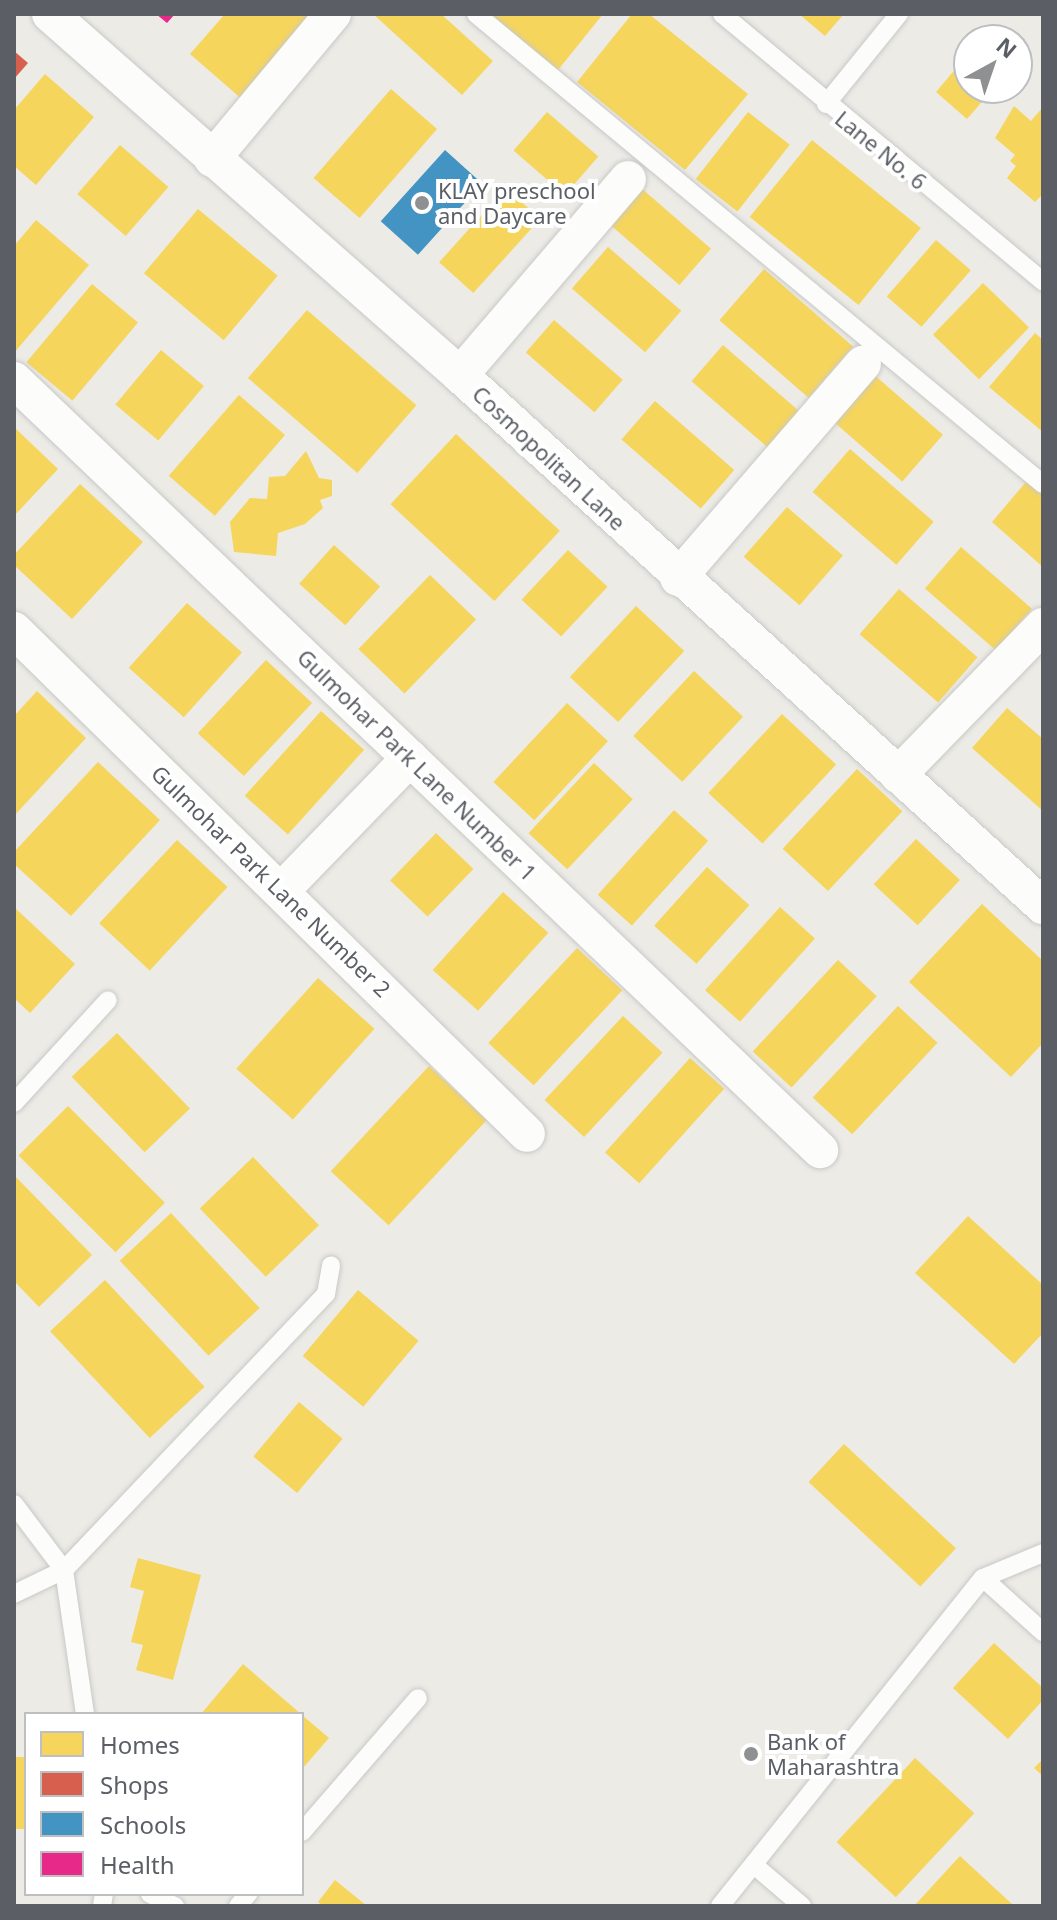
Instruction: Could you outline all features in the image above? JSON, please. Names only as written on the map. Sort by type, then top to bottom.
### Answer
[{"type":"street","name":"Cosmopolitan Lane","points":[[50,14],[460,375],[678,578],[1043,906]]},
{"type":"street","points":[[212,159],[333,14]]},
{"type":"street","points":[[460,375],[628,179]]},
{"type":"street","points":[[678,578],[863,364]]},
{"type":"street","name":"Gulmohar Park Lane Number 1","points":[[14,380],[820,1150]]},
{"type":"street","points":[[898,775],[1043,626]]},
{"type":"street","name":"Gulmohar Park Lane Number 2","points":[[14,630],[527,1134]]},
{"type":"street","points":[[282,890],[410,758]]},
{"type":"lane","points":[[476,14],[1043,484]]},
{"type":"lane","name":"Lane No. 6","points":[[722,14],[826,104],[1043,281]]},
{"type":"lane","points":[[826,104],[899,14]]},
{"type":"lane","points":[[14,1103],[108,1000]]},
{"type":"lane","points":[[14,1594],[64,1570],[326,1294],[331,1265]]},
{"type":"lane","points":[[14,1504],[64,1570],[85,1712]]},
{"type":"lane","points":[[720,1906],[983,1578],[1043,1553]]},
{"type":"lane","points":[[983,1578],[1043,1632]]},
{"type":"lane","points":[[304,1830],[418,1698]]},
{"type":"lane","points":[[754,1865],[802,1906]]},
{"type":"lane","points":[[154,1896],[175,1906]]},
{"type":"building: Homes","points":[[225,14],[318,14],[243,100],[190,54]]},
{"type":"building: Homes","points":[[373,14],[441,14],[493,61],[462,95]]},
{"type":"building: Homes","points":[[489,14],[603,14],[558,70]]},
{"type":"building: Homes","points":[[632,14],[649,14],[748,94],[685,170],[577,82]]},
{"type":"building: Homes","points":[[799,14],[844,14],[825,36]]},
{"type":"building: Homes","points":[[953,72],[953,104],[980,104],[967,119],[936,92]]},
{"type":"building: Homes","points":[[45,74],[94,117],[36,185],[14,166],[14,110]]},
{"type":"building: Homes","points":[[391,89],[437,129],[360,218],[314,178]]},
{"type":"building: Homes","points":[[1014,106],[1031,121],[1043,107],[1043,194],[1035,202],[1007,178],[1016,166],[1010,161],[1015,155],[995,138]]},
{"type":"building: Homes","points":[[547,112],[598,157],[565,195],[514,150]]},
{"type":"building: Homes","points":[[748,112],[790,145],[737,212],[696,179]]},
{"type":"building: Homes","points":[[812,140],[921,228],[858,305],[750,217]]},
{"type":"building: Homes","points":[[120,145],[168,187],[126,236],[77,194]]},
{"type":"building: Homes","points":[[640,187],[711,249],[679,285],[609,223]]},
{"type":"building: Homes","points":[[506,188],[540,219],[473,293],[439,262]]},
{"type":"building: Homes","points":[[198,209],[278,276],[224,340],[144,273]]},
{"type":"building: Homes","points":[[36,220],[89,265],[14,353],[14,246]]},
{"type":"building: Homes","points":[[936,240],[971,270],[922,327],[887,297]]},
{"type":"building: Homes","points":[[608,247],[681,311],[645,352],[572,289]]},
{"type":"building: Homes","points":[[764,269],[853,346],[808,398],[719,320]]},
{"type":"building: Homes","points":[[983,283],[1029,327],[979,379],[933,335]]},
{"type":"building: Homes","points":[[92,284],[138,323],[72,401],[26,362]]},
{"type":"building: Homes","points":[[307,310],[416,405],[357,473],[248,378]]},
{"type":"building: Homes","points":[[554,320],[623,380],[594,412],[526,352]]},
{"type":"building: Homes","points":[[1035,333],[1043,340],[1043,432],[989,387]]},
{"type":"building: Homes","points":[[723,345],[801,413],[769,449],[692,381]]},
{"type":"building: Homes","points":[[161,350],[204,386],[158,440],[115,404]]},
{"type":"building: Homes","points":[[872,373],[943,435],[902,481],[831,420]]},
{"type":"building: Homes","points":[[239,395],[285,435],[215,516],[169,476]]},
{"type":"building: Homes","points":[[655,401],[734,470],[701,508],[622,439]]},
{"type":"building: Homes","points":[[14,427],[58,469],[14,516]]},
{"type":"building: Homes","points":[[456,434],[560,531],[494,601],[391,504]]},
{"type":"building: Homes","points":[[850,449],[934,522],[896,565],[813,492]]},
{"type":"building: Homes","points":[[306,451],[319,478],[332,480],[332,496],[320,500],[323,508],[305,524],[278,533],[276,556],[234,552],[230,522],[250,498],[267,499],[269,477],[285,476]]},
{"type":"building: Homes","points":[[1031,476],[1043,486],[1043,567],[992,522]]},
{"type":"building: Homes","points":[[80,484],[143,542],[72,619],[14,565],[14,555]]},
{"type":"building: Homes","points":[[787,507],[843,556],[800,605],[744,557]]},
{"type":"building: Homes","points":[[334,545],[380,586],[345,625],[299,584]]},
{"type":"building: Homes","points":[[961,547],[1032,609],[996,650],[925,589]]},
{"type":"building: Homes","points":[[568,550],[607,587],[561,637],[522,600]]},
{"type":"building: Homes","points":[[430,575],[476,619],[404,694],[358,649]]},
{"type":"building: Homes","points":[[899,589],[977,657],[938,703],[860,634]]},
{"type":"building: Homes","points":[[187,603],[242,653],[184,717],[129,668]]},
{"type":"building: Homes","points":[[636,606],[684,651],[618,722],[570,677]]},
{"type":"building: Homes","points":[[266,660],[312,703],[244,776],[198,733]]},
{"type":"building: Homes","points":[[694,671],[743,717],[682,782],[633,736]]},
{"type":"building: Homes","points":[[37,691],[86,738],[14,816],[14,716]]},
{"type":"building: Homes","points":[[567,703],[608,741],[534,820],[493,782]]},
{"type":"building: Homes","points":[[1007,708],[1043,739],[1043,811],[972,748]]},
{"type":"building: Homes","points":[[321,711],[364,750],[288,835],[245,796]]},
{"type":"building: Homes","points":[[782,714],[836,764],[762,843],[708,793]]},
{"type":"building: Homes","points":[[98,762],[160,820],[71,916],[14,864],[14,852]]},
{"type":"building: Homes","points":[[594,763],[633,799],[567,869],[529,833]]},
{"type":"building: Homes","points":[[857,769],[902,811],[828,891],[783,849]]},
{"type":"building: Homes","points":[[674,810],[708,841],[632,925],[598,895]]},
{"type":"building: Homes","points":[[436,833],[473,869],[428,917],[390,880]]},
{"type":"building: Homes","points":[[916,839],[960,880],[918,925],[874,884]]},
{"type":"building: Homes","points":[[177,840],[227,887],[150,970],[99,923]]},
{"type":"building: Homes","points":[[707,867],[749,905],[696,964],[654,926]]},
{"type":"building: Homes","points":[[503,892],[548,933],[478,1011],[433,970]]},
{"type":"building: Homes","points":[[982,904],[1043,961],[1043,1043],[1011,1077],[909,982]]},
{"type":"building: Homes","points":[[14,907],[75,964],[30,1013],[14,998]]},
{"type":"building: Homes","points":[[780,907],[815,938],[740,1022],[705,990]]},
{"type":"building: Homes","points":[[577,948],[622,990],[534,1085],[488,1043]]},
{"type":"building: Homes","points":[[838,960],[877,996],[792,1088],[753,1051]]},
{"type":"building: Homes","points":[[318,978],[374,1029],[293,1120],[236,1069]]},
{"type":"building: Homes","points":[[898,1006],[937,1043],[852,1134],[813,1097]]},
{"type":"building: Homes","points":[[623,1016],[662,1053],[584,1137],[545,1100]]},
{"type":"building: Homes","points":[[117,1033],[190,1109],[145,1152],[72,1077]]},
{"type":"building: Homes","points":[[690,1058],[724,1089],[639,1183],[605,1152]]},
{"type":"building: Homes","points":[[429,1066],[487,1120],[389,1225],[331,1171]]},
{"type":"building: Homes","points":[[68,1106],[165,1203],[115,1252],[19,1155]]},
{"type":"building: Homes","points":[[253,1157],[319,1225],[266,1277],[200,1208]]},
{"type":"building: Homes","points":[[14,1175],[92,1255],[39,1307],[14,1281]]},
{"type":"building: Homes","points":[[171,1213],[260,1308],[208,1356],[120,1261]]},
{"type":"building: Homes","points":[[968,1216],[1043,1285],[1043,1333],[1014,1364],[915,1273]]},
{"type":"building: Homes","points":[[105,1280],[205,1387],[150,1438],[50,1331]]},
{"type":"building: Homes","points":[[358,1290],[419,1341],[363,1407],[303,1356]]},
{"type":"building: Homes","points":[[299,1402],[343,1439],[297,1493],[253,1456]]},
{"type":"building: Homes","points":[[844,1444],[956,1548],[920,1586],[809,1482]]},
{"type":"building: Homes","points":[[138,1558],[201,1575],[173,1680],[136,1670],[143,1645],[131,1642],[144,1591],[130,1587]]},
{"type":"building: Homes","points":[[994,1643],[1043,1688],[1043,1700],[1008,1739],[953,1688]]},
{"type":"building: Homes","points":[[243,1664],[299,1712],[203,1712]]},
{"type":"building: Homes","points":[[304,1717],[329,1738],[304,1767]]},
{"type":"building: Homes","points":[[14,1757],[24,1757],[24,1829],[14,1829]]},
{"type":"building: Homes","points":[[915,1758],[974,1813],[896,1897],[837,1842]]},
{"type":"building: Homes","points":[[1043,1759],[1043,1776],[1034,1768]]},
{"type":"building: Homes","points":[[960,1856],[1013,1905],[914,1906]]},
{"type":"building: Homes","points":[[335,1880],[367,1906],[323,1906],[318,1902]]},
{"type":"building: Shops","points":[[14,51],[28,63],[14,79]]},
{"type":"building: Schools","points":[[445,150],[482,183],[418,255],[381,221]]},
{"type":"building: Health","points":[[156,14],[175,14],[167,23]]},
{"type":"place","name":"KLAY preschool and Daycare","points":[[422,203]]},
{"type":"place","name":"Bank of Maharashtra","points":[[751,1754]]}]
